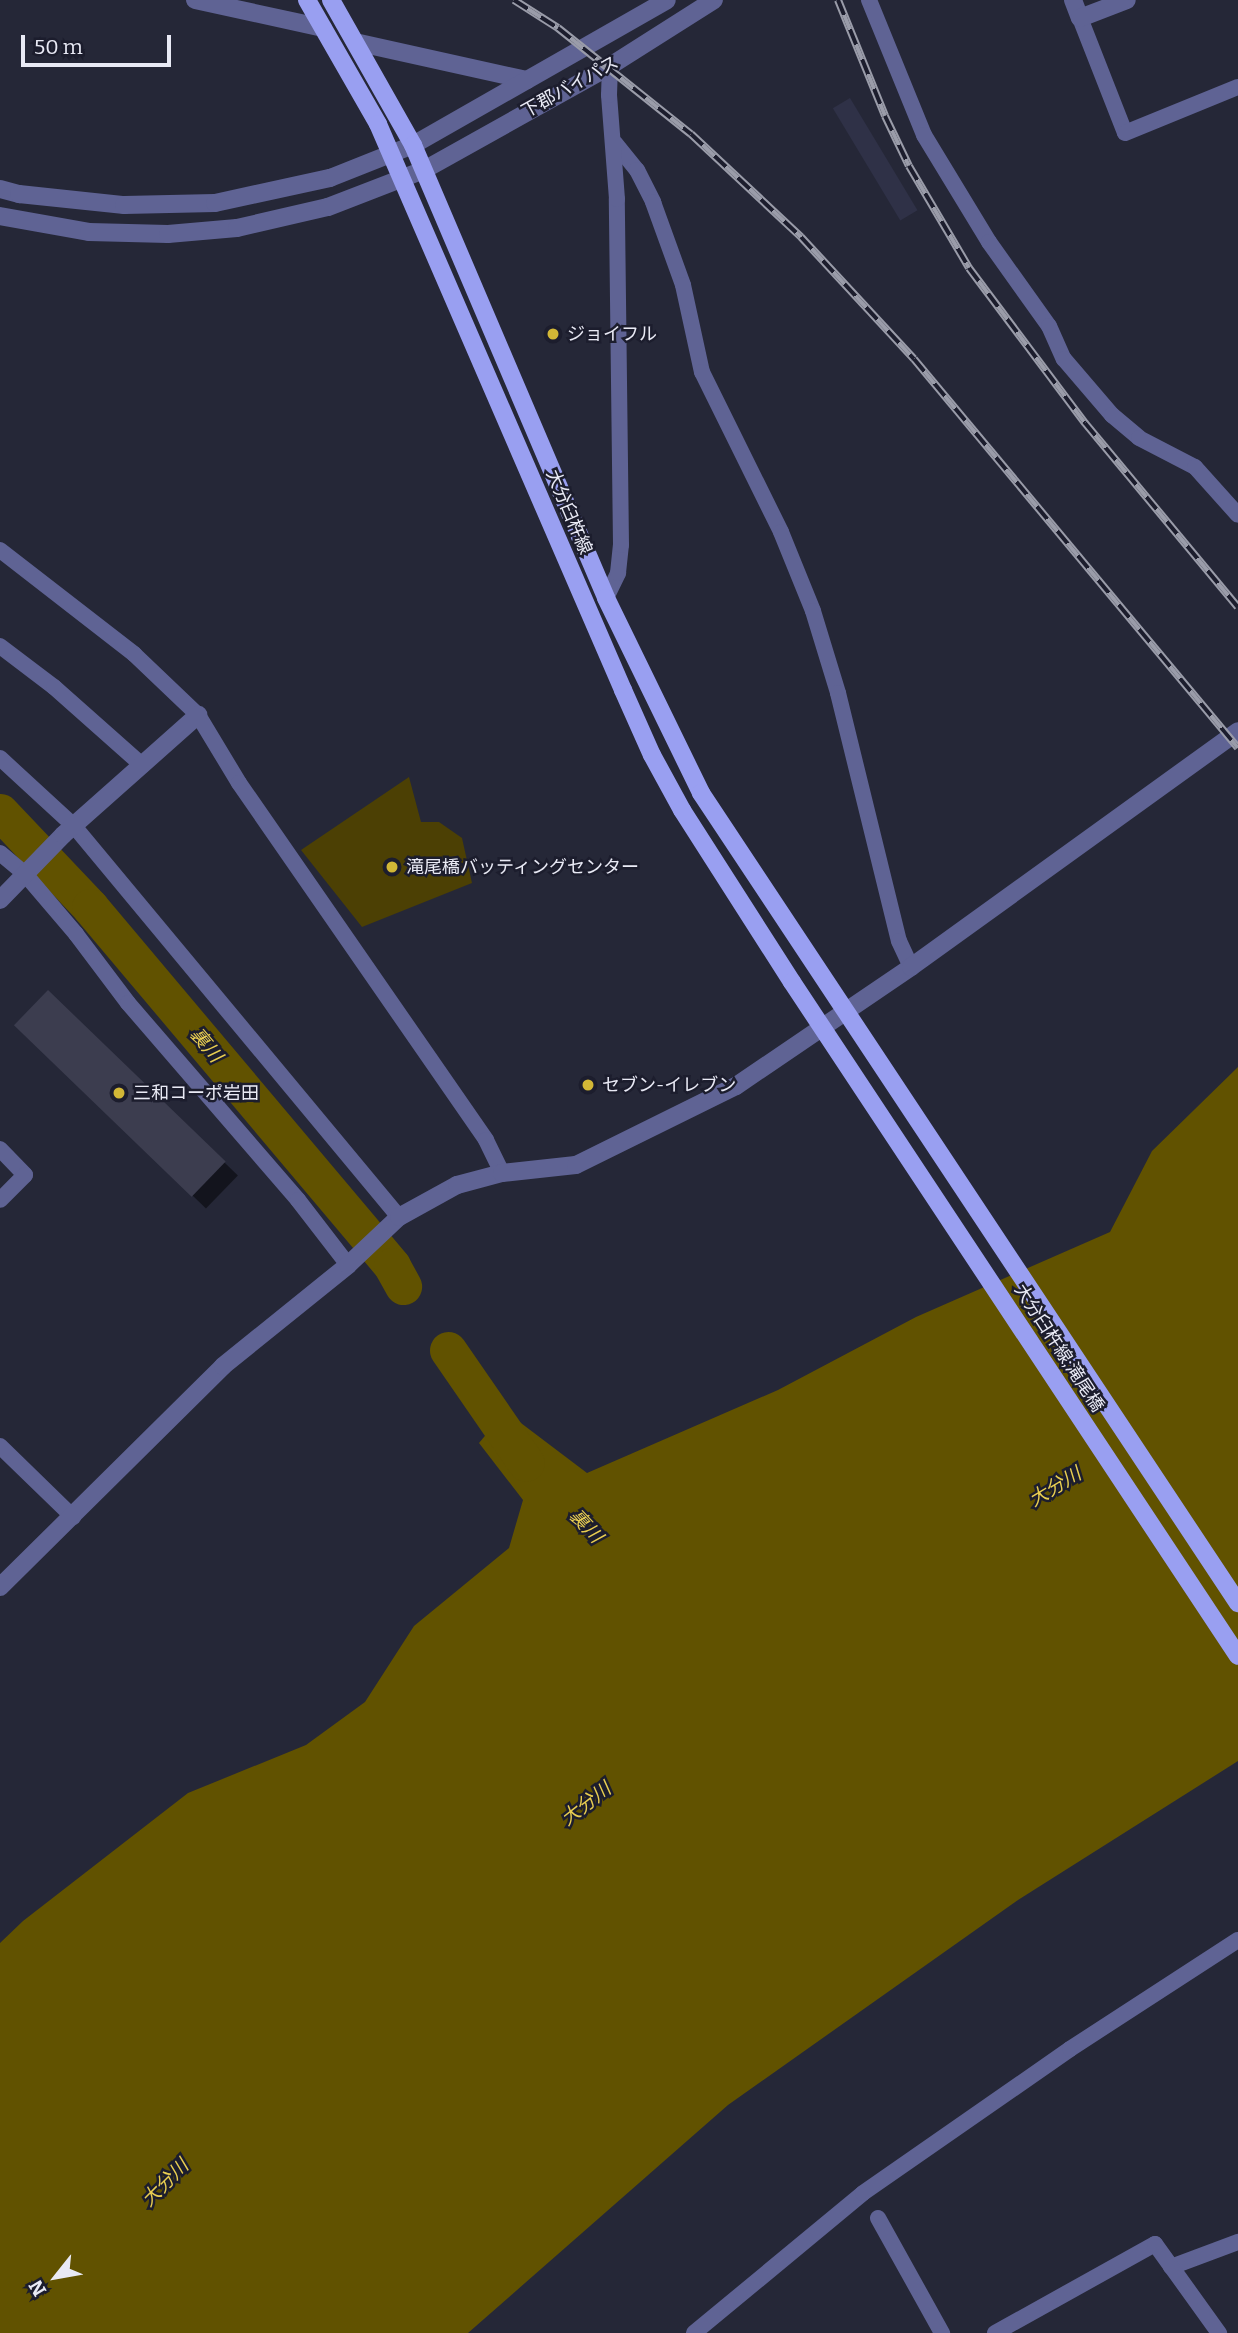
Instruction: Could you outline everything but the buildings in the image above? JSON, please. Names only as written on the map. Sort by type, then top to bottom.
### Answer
[{"type":"main road","name":"大分臼杵線","points":[[307,0],[378,124],[400,181],[652,755],[682,810],[845,1062]]},
{"type":"main road","name":"大分臼杵線","points":[[331,0],[414,145],[606,598],[702,793],[846,1010]]},
{"type":"main road","name":"大分臼杵線;滝尾橋","points":[[846,1010],[1238,1603]]},
{"type":"main road","name":"大分臼杵線;滝尾橋","points":[[845,1062],[1238,1656]]},
{"type":"street","points":[[195,0],[323,28]]},
{"type":"street","points":[[0,189],[19,194],[124,205],[215,203],[330,178],[414,145],[667,0]]},
{"type":"street","name":"下郡バイパス","points":[[0,216],[89,232],[168,234],[237,228],[328,207],[425,170],[610,65],[714,0]]},
{"type":"street","points":[[869,0],[923,135],[989,243],[1049,326],[1064,359],[1112,415],[1139,438],[1195,467],[1238,515]]},
{"type":"street","points":[[1073,0],[1125,133],[1238,88]]},
{"type":"street","points":[[1080,18],[1127,0]]},
{"type":"street","points":[[355,42],[527,80]]},
{"type":"street","points":[[606,598],[618,573],[621,544],[615,143],[609,95],[610,65]]},
{"type":"street","points":[[615,143],[637,170],[653,202],[683,285],[702,372],[781,532],[813,611],[838,693],[899,941],[911,967]]},
{"type":"street","points":[[0,550],[134,654],[198,715],[239,783],[486,1140],[502,1173]]},
{"type":"street","points":[[0,646],[54,687],[142,765]]},
{"type":"street","points":[[0,900],[69,831],[198,715]]},
{"type":"street","points":[[0,1587],[223,1366],[352,1261],[399,1217],[457,1185],[502,1173],[576,1165],[736,1086],[911,967],[1238,732]]},
{"type":"street","points":[[0,758],[69,831],[399,1217]]},
{"type":"street","points":[[0,853],[29,871],[128,1003],[352,1261]]},
{"type":"street","points":[[0,1149],[24,1175],[0,1200]]},
{"type":"street","points":[[0,1446],[73,1517]]},
{"type":"street","points":[[694,2333],[863,2193],[1070,2049],[1238,1940]]},
{"type":"street","points":[[878,2218],[942,2333]]},
{"type":"street","points":[[1171,2267],[1238,2242]]},
{"type":"street","points":[[995,2333],[1155,2245],[1219,2333]]},
{"type":"shaded area","points":[[850,98],[917,210],[900,221],[833,108]]},
{"type":"shaded area","name":"滝尾橋バッティングセンター","points":[[409,777],[421,822],[439,822],[462,838],[472,883],[362,927],[301,850]]},
{"type":"water","name":"大分川","points":[[1238,1067],[1238,1761],[1018,1900],[728,2105],[468,2333],[0,2333],[0,1943],[23,1921],[188,1793],[306,1745],[365,1702],[414,1626],[509,1548],[523,1500],[479,1443],[489,1431],[509,1414],[587,1473],[778,1390],[916,1317],[1110,1232],[1152,1151]]},
{"type":"waterway","name":"裏川","points":[[0,812],[90,907],[392,1266],[403,1286]]},
{"type":"waterway","name":"裏川","points":[[448,1350],[526,1463]]},
{"type":"railway","points":[[514,0],[558,28],[691,134],[801,237],[914,359],[1238,748]]},
{"type":"railway","points":[[838,0],[885,116],[909,166],[969,268],[1085,423],[1238,607]]},
{"type":"place","name":"ジョイフル","points":[[553,334]]},
{"type":"place","name":"滝尾橋バッティングセンター","points":[[392,867]]},
{"type":"place","name":"セブン-イレブン","points":[[588,1085]]},
{"type":"place","name":"三和コーポ岩田","points":[[119,1093]]}]
